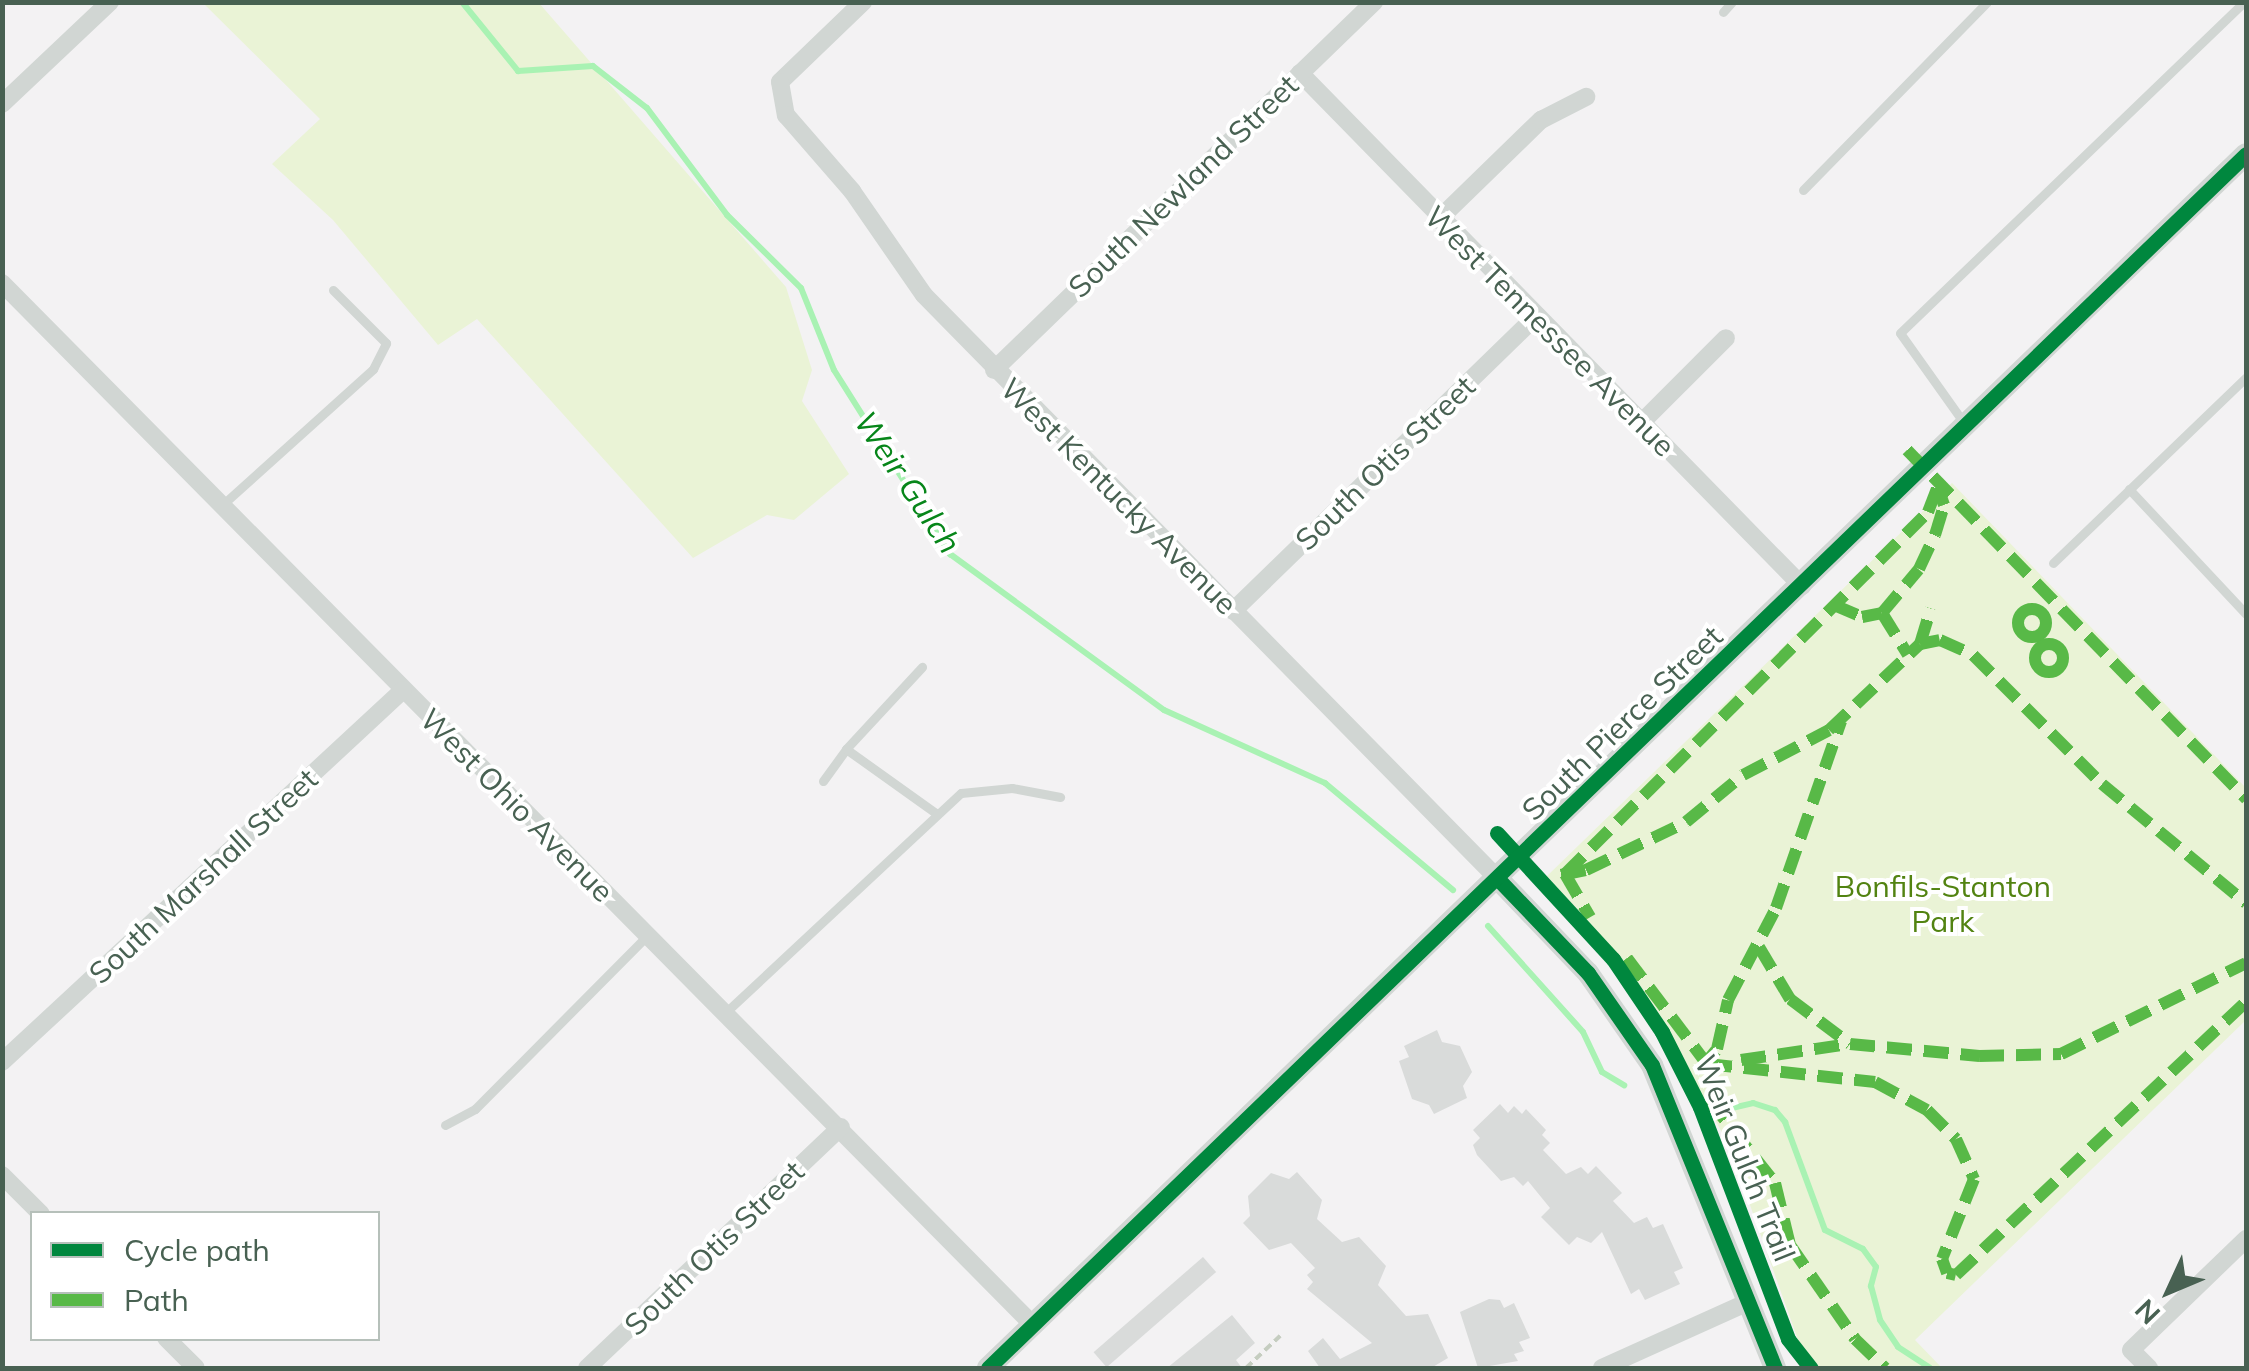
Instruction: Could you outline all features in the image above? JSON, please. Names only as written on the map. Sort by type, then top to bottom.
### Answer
[{"type":"street","points":[[2,104],[110,2]]},
{"type":"street","name":"West Kentucky Avenue","points":[[862,2],[780,82],[786,114],[852,190],[924,295],[1499,880]]},
{"type":"street","name":"South Newland Street","points":[[994,370],[1374,2]]},
{"type":"street","name":"West Tennessee Avenue","points":[[1300,73],[1438,220],[1537,315],[1802,586]]},
{"type":"street","points":[[1438,220],[1541,120],[1586,97]]},
{"type":"street","name":"South Pierce Street","points":[[988,1368],[1499,880],[2246,154]]},
{"type":"street","name":"West Ohio Avenue","points":[[2,284],[1033,1325]]},
{"type":"street","name":"South Otis Street","points":[[1233,612],[1537,315]]},
{"type":"street","points":[[1641,423],[1726,338]]},
{"type":"street","name":"South Marshall Street","points":[[2,1062],[402,690]]},
{"type":"street","points":[[1499,880],[1588,973],[1652,1064],[1775,1368]]},
{"type":"street","name":"South Otis Street","points":[[587,1368],[841,1127]]},
{"type":"street","points":[[2,1175],[37,1211]]},
{"type":"street","points":[[2149,1368],[2131,1350],[2246,1239]]},
{"type":"street","points":[[1602,1368],[1746,1303]]},
{"type":"street","points":[[169,1341],[196,1368]]},
{"type":"lane","points":[[1723,12],[1732,2]]},
{"type":"lane","points":[[1803,190],[1988,2]]},
{"type":"lane","points":[[1967,426],[1900,333],[2244,2]]},
{"type":"lane","points":[[221,506],[374,369],[386,343],[333,290]]},
{"type":"lane","points":[[2052,563],[2246,377]]},
{"type":"lane","points":[[2129,490],[2246,614]]},
{"type":"lane","points":[[823,780],[922,668]]},
{"type":"lane","points":[[846,750],[937,814]]},
{"type":"lane","points":[[726,1012],[937,814],[975,788],[1060,797]]},
{"type":"lane","points":[[445,1124],[474,1108],[648,935]]},
{"type":"path","points":[[1246,1368],[1280,1336]]},
{"type":"green space","points":[[203,3],[539,3],[786,287],[812,370],[802,401],[849,474],[794,520],[767,515],[693,558],[477,319],[438,345],[333,220],[272,164],[320,119]]},
{"type":"green space","name":"Bonfils-Stanton Park","points":[[1952,483],[2246,788],[2246,1020],[1915,1340],[1942,1368],[1808,1368],[1729,1146],[1680,1053],[1607,943],[1547,876]]},
{"type":"building","points":[[1437,1030],[1442,1042],[1460,1046],[1472,1072],[1463,1086],[1467,1098],[1434,1114],[1429,1105],[1412,1099],[1399,1061],[1409,1057],[1404,1046]]},
{"type":"building","points":[[1500,1104],[1508,1113],[1514,1106],[1522,1114],[1526,1109],[1546,1130],[1542,1135],[1550,1143],[1543,1150],[1566,1174],[1581,1167],[1588,1174],[1596,1166],[1622,1193],[1613,1201],[1634,1223],[1647,1217],[1653,1228],[1663,1224],[1683,1268],[1674,1272],[1680,1284],[1645,1300],[1639,1289],[1631,1294],[1602,1232],[1591,1243],[1577,1237],[1569,1245],[1541,1217],[1550,1208],[1528,1181],[1523,1186],[1514,1177],[1501,1181],[1473,1145],[1480,1138],[1473,1130]]},
{"type":"building","points":[[1297,1172],[1322,1200],[1317,1219],[1342,1242],[1359,1237],[1386,1266],[1378,1285],[1406,1316],[1428,1314],[1448,1358],[1431,1368],[1320,1368],[1308,1351],[1323,1338],[1340,1359],[1372,1343],[1307,1289],[1313,1282],[1307,1275],[1315,1268],[1291,1243],[1269,1250],[1243,1223],[1250,1216],[1248,1196],[1271,1173],[1289,1179]]},
{"type":"building","points":[[1203,1257],[1216,1272],[1107,1367],[1094,1352]]},
{"type":"building","points":[[1489,1299],[1500,1300],[1504,1308],[1514,1303],[1530,1338],[1519,1342],[1524,1351],[1514,1354],[1518,1361],[1478,1368],[1460,1312]]},
{"type":"building","points":[[1232,1315],[1255,1343],[1236,1360],[1242,1368],[1167,1368]]},
{"type":"waterway","name":"Weir Gulch","points":[[462,2],[518,71],[593,66],[647,108],[727,215],[801,288],[834,370],[950,554],[1164,710],[1325,783],[1453,890]]},
{"type":"waterway","name":"Weir Gulch","points":[[1488,926],[1583,1032],[1602,1072],[1624,1085]]},
{"type":"waterway","name":"Weir Gulch","points":[[1719,1111],[1753,1103],[1775,1110],[1785,1122],[1825,1230],[1863,1249],[1876,1267],[1871,1286],[1880,1320],[1898,1347],[1930,1368]]},
{"type":"marked path","points":[[1907,450],[2246,799]]},
{"type":"marked path","points":[[1565,874],[1928,512],[1938,486]]},
{"type":"marked path","points":[[1834,605],[1862,617],[1882,613],[1919,569],[1935,535],[1944,505],[1938,488]]},
{"type":"marked path","points":[[1561,875],[1586,870],[1686,822],[1743,775],[1829,730],[1920,644],[1931,609]]},
{"type":"marked path","points":[[2032,609],[2042,613],[2046,623],[2042,633],[2032,637],[2022,633],[2018,623],[2022,613],[2032,609]]},
{"type":"marked path","points":[[1882,613],[1908,655]]},
{"type":"marked path","points":[[1920,644],[1940,640],[1973,655],[2102,784],[2246,903]]},
{"type":"marked path","points":[[2049,644],[2059,648],[2063,658],[2059,668],[2049,672],[2039,668],[2035,658],[2039,648],[2049,644]]},
{"type":"marked path","points":[[1700,1070],[1717,1049],[1728,1000],[1776,908],[1841,721]]},
{"type":"marked path","points":[[1565,874],[1590,917]]},
{"type":"marked path","points":[[1759,947],[1790,999],[1850,1044]]},
{"type":"marked path","points":[[1627,958],[1707,1064],[1875,1082],[1927,1110],[1956,1139],[1974,1179],[1942,1259],[1947,1273],[1956,1275],[2246,1002]]},
{"type":"marked path","points":[[1741,1060],[1850,1044],[1979,1056],[2061,1054],[2246,963]]},
{"type":"marked path","points":[[1709,1100],[1775,1183],[1790,1245],[1855,1339],[1885,1368]]},
{"type":"cycle path","points":[[988,1368],[2246,154]]},
{"type":"cycle path","name":"Weir Gulch Trail","points":[[1497,833],[1613,959],[1662,1032],[1700,1107],[1788,1339],[1811,1368]]},
{"type":"cycle path","points":[[1499,880],[1588,973],[1652,1065],[1775,1368]]}]
